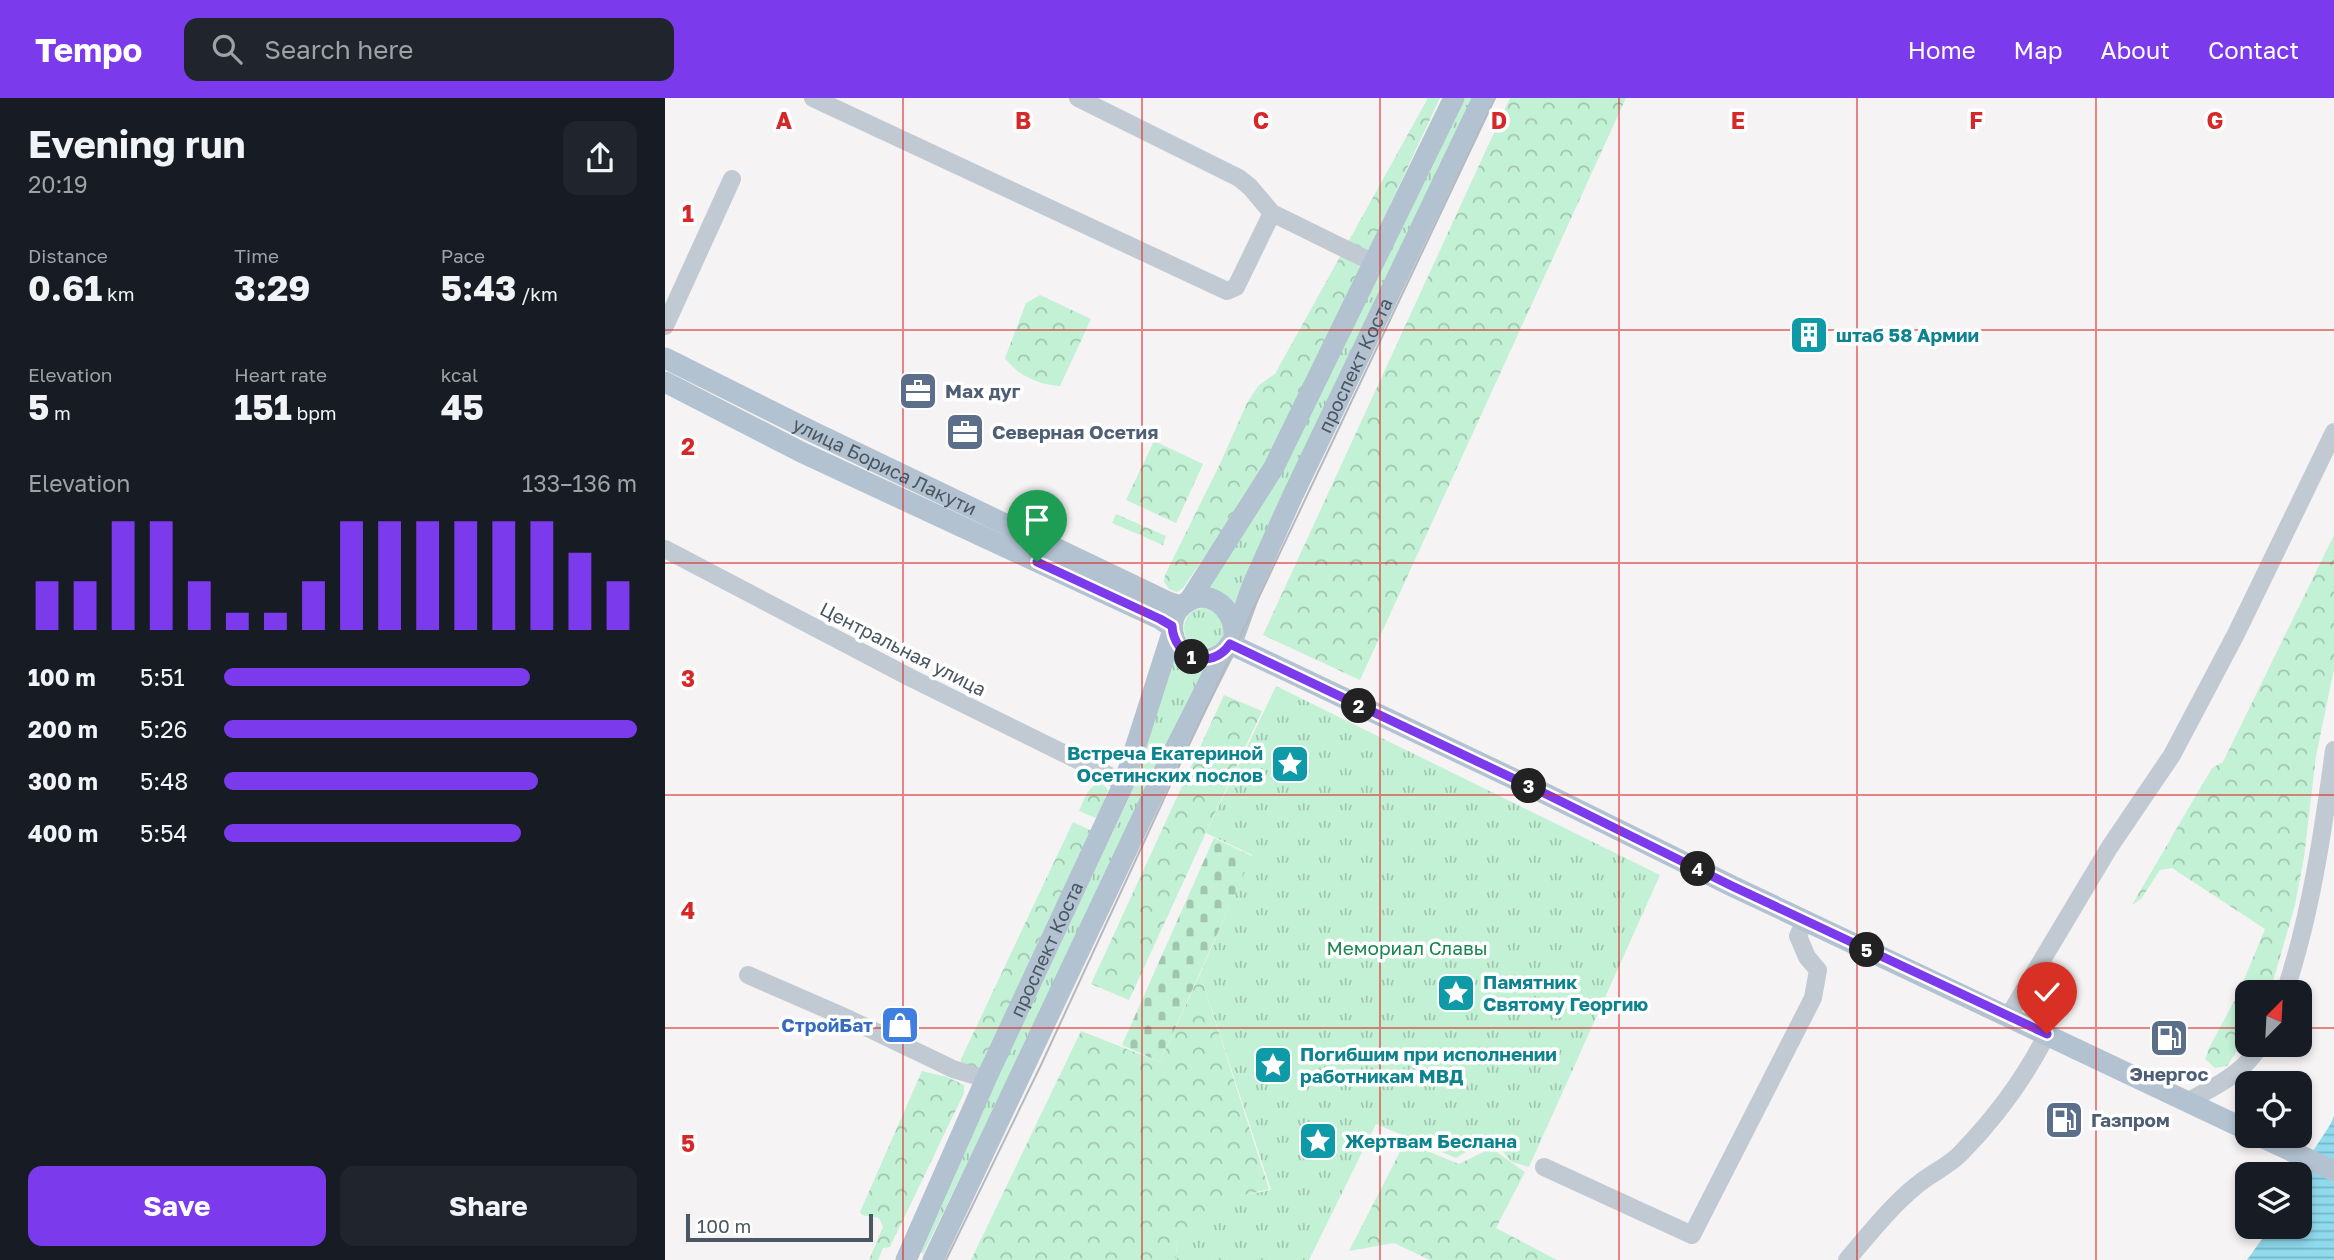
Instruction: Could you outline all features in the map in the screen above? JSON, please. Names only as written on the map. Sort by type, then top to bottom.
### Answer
[{"type":"main road","name":"проспект Коста","points":[[906,1260],[986,1079],[1124,783],[1172,630],[1185,604],[1274,467],[1454,98]]},
{"type":"main road","name":"проспект Коста","points":[[933,1260],[1162,776],[1230,644],[1253,584],[1293,495],[1483,98]]},
{"type":"main road","name":"улица Бориса Лакути","points":[[665,358],[1168,602],[1185,604]]},
{"type":"main road","name":"улица Бориса Лакути","points":[[665,382],[801,452],[1160,619],[1172,630]]},
{"type":"main road","points":[[1185,604],[1198,598],[1218,601],[1231,615],[1230,644]]},
{"type":"main road","points":[[1172,630],[1179,648],[1193,658],[1209,659],[1230,644]]},
{"type":"main road","points":[[1230,644],[2235,1124]]},
{"type":"main road","points":[[2285,1148],[2334,1171]]},
{"type":"street","points":[[813,98],[1227,290],[1236,287],[1272,212]]},
{"type":"street","points":[[1078,98],[1239,177],[1272,212],[1374,263]]},
{"type":"street","points":[[665,326],[732,179]]},
{"type":"street","points":[[2008,1017],[2109,848],[2172,755],[2236,634],[2334,432]]},
{"type":"street","name":"Центральная улица","points":[[665,549],[911,678],[1124,783]]},
{"type":"street","points":[[2288,980],[2296,958],[2323,834],[2334,750]]},
{"type":"street","points":[[1544,1167],[1692,1235],[1813,998],[1818,970],[1807,957],[1798,936],[1805,921]]},
{"type":"street","points":[[748,975],[849,1019],[953,1069],[986,1079]]},
{"type":"street","points":[[1847,1260],[1916,1185],[1959,1156],[2008,1097],[2034,1060],[2047,1034]]},
{"type":"street","points":[[2187,1102],[2237,1072],[2254,1057]]},
{"type":"green space","points":[[1428,98],[1440,98],[1269,463],[1183,588],[1177,592],[1169,589],[1164,582],[1165,575],[1247,403],[1259,385],[1275,374]]},
{"type":"green space","points":[[1462,98],[1475,98],[1235,610],[1204,592]]},
{"type":"green space","points":[[1510,98],[1626,98],[1360,680],[1263,635]]},
{"type":"green space","points":[[1040,295],[1091,319],[1060,386],[1029,378],[1005,358],[1026,303]]},
{"type":"green space","points":[[1154,441],[1203,464],[1176,523],[1126,500]]},
{"type":"green space","points":[[1116,514],[1166,536],[1163,545],[1112,523]]},
{"type":"green space","points":[[2334,535],[2334,669],[2316,756],[2304,857],[2295,905],[2273,980],[2244,980],[2265,929],[2172,868],[2160,870],[2141,899],[2132,905],[2212,768],[2223,762]]},
{"type":"green space","points":[[1204,608],[1218,614],[1224,628],[1218,642],[1204,648],[1190,642],[1184,628],[1190,614]]},
{"type":"green space","points":[[1174,649],[1210,665],[923,1254],[917,1250],[1134,787]]},
{"type":"green space","name":"Мемориал Славы","points":[[1276,686],[1660,875],[1529,1167],[1512,1162],[1490,1137],[1456,1158],[1376,1124],[1309,1260],[1176,1260],[1177,1241],[1228,1198],[1271,1190],[1200,974],[1252,855],[1206,833]]},
{"type":"green space","points":[[1224,695],[1262,711],[1129,1000],[1091,984]]},
{"type":"green space","points":[[1099,783],[1108,790],[1098,819],[1079,811],[1089,791]]},
{"type":"green space","points":[[1073,822],[1094,832],[984,1069],[960,1067],[961,1059]]},
{"type":"green space","points":[[1214,838],[1252,856],[1160,1062],[1122,1045]]},
{"type":"green space","points":[[1200,974],[1269,1189],[1228,1199],[1177,1241],[1176,1260],[971,1260],[1081,1031],[1160,1062]]},
{"type":"green space","points":[[2235,1000],[2235,1054],[2227,1066],[2215,1068],[2205,1059]]},
{"type":"green space","points":[[922,1071],[947,1077],[964,1085],[964,1093],[890,1247],[883,1248],[878,1260],[869,1260],[883,1227],[879,1218],[862,1215],[860,1212]]},
{"type":"green space","points":[[1405,1142],[1459,1164],[1491,1148],[1525,1172],[1496,1228],[1557,1260],[1430,1260],[1394,1243],[1349,1251]]},
{"type":"water","points":[[2334,1116],[2334,1260],[2247,1260],[2262,1239],[2312,1239],[2312,1162],[2306,1162]]},
{"type":"tram line","points":[[946,1260],[1041,1065],[1495,98]]},
{"type":"place","name":"штаб 58 Армии","points":[[1809,335]]},
{"type":"place","name":"Мах дуг","points":[[918,391]]},
{"type":"place","name":"Северная Осетия","points":[[965,432]]},
{"type":"place","name":"Встреча Екатериной Осетинских послов","points":[[1290,764]]},
{"type":"place","name":"Памятник Святому Георгию","points":[[1456,993]]},
{"type":"place","name":"СтройБат","points":[[900,1025]]},
{"type":"place","name":"Энергос","points":[[2169,1038]]},
{"type":"place","name":"Погибшим при исполнении работникам МВД","points":[[1273,1065]]},
{"type":"place","name":"Газпром","points":[[2064,1120]]},
{"type":"place","name":"Жертвам Беслана","points":[[1318,1141]]},
{"type":"route","points":[[1037,562],[1172,626],[1172,633],[1179,648],[1193,658],[1201,660],[1217,656],[1230,644],[1732,886],[2047,1034]]}]
